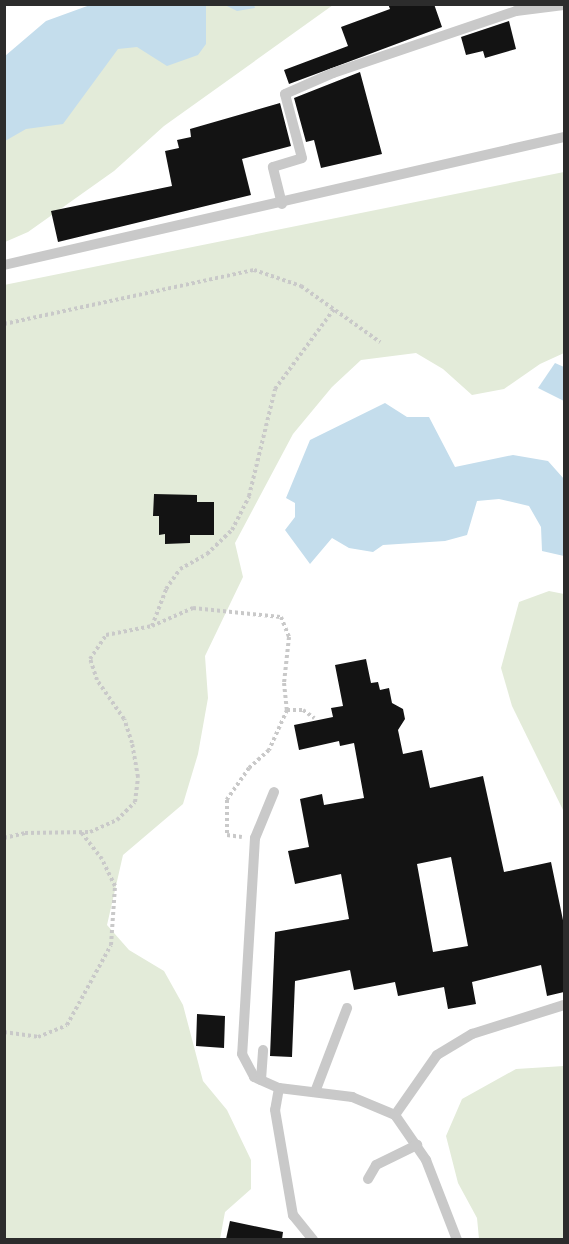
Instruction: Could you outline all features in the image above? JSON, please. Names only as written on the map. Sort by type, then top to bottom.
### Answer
[{"type":"lane","points":[[282,204],[273,167],[302,158],[285,94],[333,73],[516,11],[564,5]]},
{"type":"lane","points":[[4,265],[282,204],[564,137]]},
{"type":"lane","points":[[274,792],[255,838],[242,1054],[254,1077],[279,1088],[352,1097],[395,1115],[417,1145],[457,1239]]},
{"type":"lane","points":[[395,1115],[437,1055],[472,1034],[564,1005]]},
{"type":"lane","points":[[315,1092],[347,1008]]},
{"type":"lane","points":[[261,1080],[263,1050]]},
{"type":"lane","points":[[279,1088],[275,1110],[293,1215],[313,1239]]},
{"type":"lane","points":[[369,1179],[376,1164],[417,1145]]},
{"type":"path","points":[[4,324],[254,270],[301,286],[380,342]]},
{"type":"path","points":[[152,626],[166,589],[180,569],[207,554],[232,530],[249,496],[275,389],[334,309]]},
{"type":"path","points":[[4,838],[25,833],[81,832],[117,820],[135,802],[138,777],[124,719],[97,680],[90,659],[106,635],[152,626],[192,608],[281,617],[289,637],[284,683],[287,710],[269,750],[249,768],[227,800],[227,835],[255,838]]},
{"type":"path","points":[[287,710],[303,710],[314,718]]},
{"type":"path","points":[[4,1032],[38,1037],[68,1025],[111,945],[115,886],[102,859],[81,832]]},
{"type":"green space","points":[[175,5],[333,5],[164,126],[114,171],[28,232],[5,242],[4,120]]},
{"type":"green space","points":[[564,172],[564,353],[540,364],[504,389],[472,395],[443,369],[416,353],[361,360],[332,387],[293,434],[235,543],[243,577],[205,656],[208,698],[198,754],[183,804],[123,855],[107,925],[129,950],[164,971],[183,1005],[203,1081],[227,1110],[251,1160],[251,1189],[225,1212],[220,1239],[5,1239],[4,285]]},
{"type":"green space","points":[[549,591],[564,594],[564,812],[512,706],[501,668],[519,602]]},
{"type":"green space","points":[[564,1066],[564,1239],[479,1239],[477,1218],[458,1183],[446,1136],[462,1099],[516,1069]]},
{"type":"water","points":[[90,5],[206,5],[206,44],[198,55],[167,66],[137,47],[118,49],[63,124],[26,129],[5,141],[5,56],[46,21]]},
{"type":"water","points":[[225,5],[254,5],[255,8],[237,11]]},
{"type":"water","points":[[555,363],[564,367],[564,401],[538,388]]},
{"type":"water","points":[[385,403],[407,417],[429,417],[455,467],[513,455],[548,461],[564,479],[564,556],[542,551],[541,527],[529,506],[499,499],[477,501],[467,535],[445,541],[383,545],[373,552],[349,548],[332,538],[310,564],[285,530],[295,517],[295,503],[286,498],[310,440]]},
{"type":"building","points":[[388,4],[434,4],[442,27],[289,84],[284,70],[348,46],[341,27],[390,9]]},
{"type":"building","points":[[509,21],[516,49],[485,58],[483,51],[466,55],[461,37]]},
{"type":"building","points":[[360,72],[382,154],[321,168],[314,140],[306,142],[294,98]]},
{"type":"building","points":[[280,103],[291,146],[242,159],[251,195],[58,242],[51,211],[172,186],[165,151],[179,148],[177,140],[191,137],[190,129]]},
{"type":"building","points":[[154,494],[197,495],[197,502],[214,502],[214,535],[190,535],[190,543],[165,544],[165,534],[159,535],[159,516],[153,516]]},
{"type":"building","points":[[366,659],[371,683],[378,682],[380,690],[389,688],[392,703],[403,709],[405,719],[398,730],[403,754],[422,750],[430,788],[483,776],[504,872],[551,862],[564,925],[564,992],[547,996],[541,965],[472,982],[476,1004],[448,1009],[444,987],[398,996],[395,982],[354,990],[350,970],[295,981],[292,1057],[270,1056],[275,932],[349,919],[341,874],[295,884],[288,851],[309,847],[300,799],[322,794],[324,805],[364,798],[354,743],[340,746],[339,741],[299,750],[294,725],[333,717],[331,708],[343,706],[335,665]],"holes":[[[451,857],[468,946],[433,952],[417,864]]]},
{"type":"building","points":[[197,1014],[225,1016],[224,1048],[196,1046]]},
{"type":"building","points":[[230,1221],[283,1232],[282,1239],[226,1239]]}]
